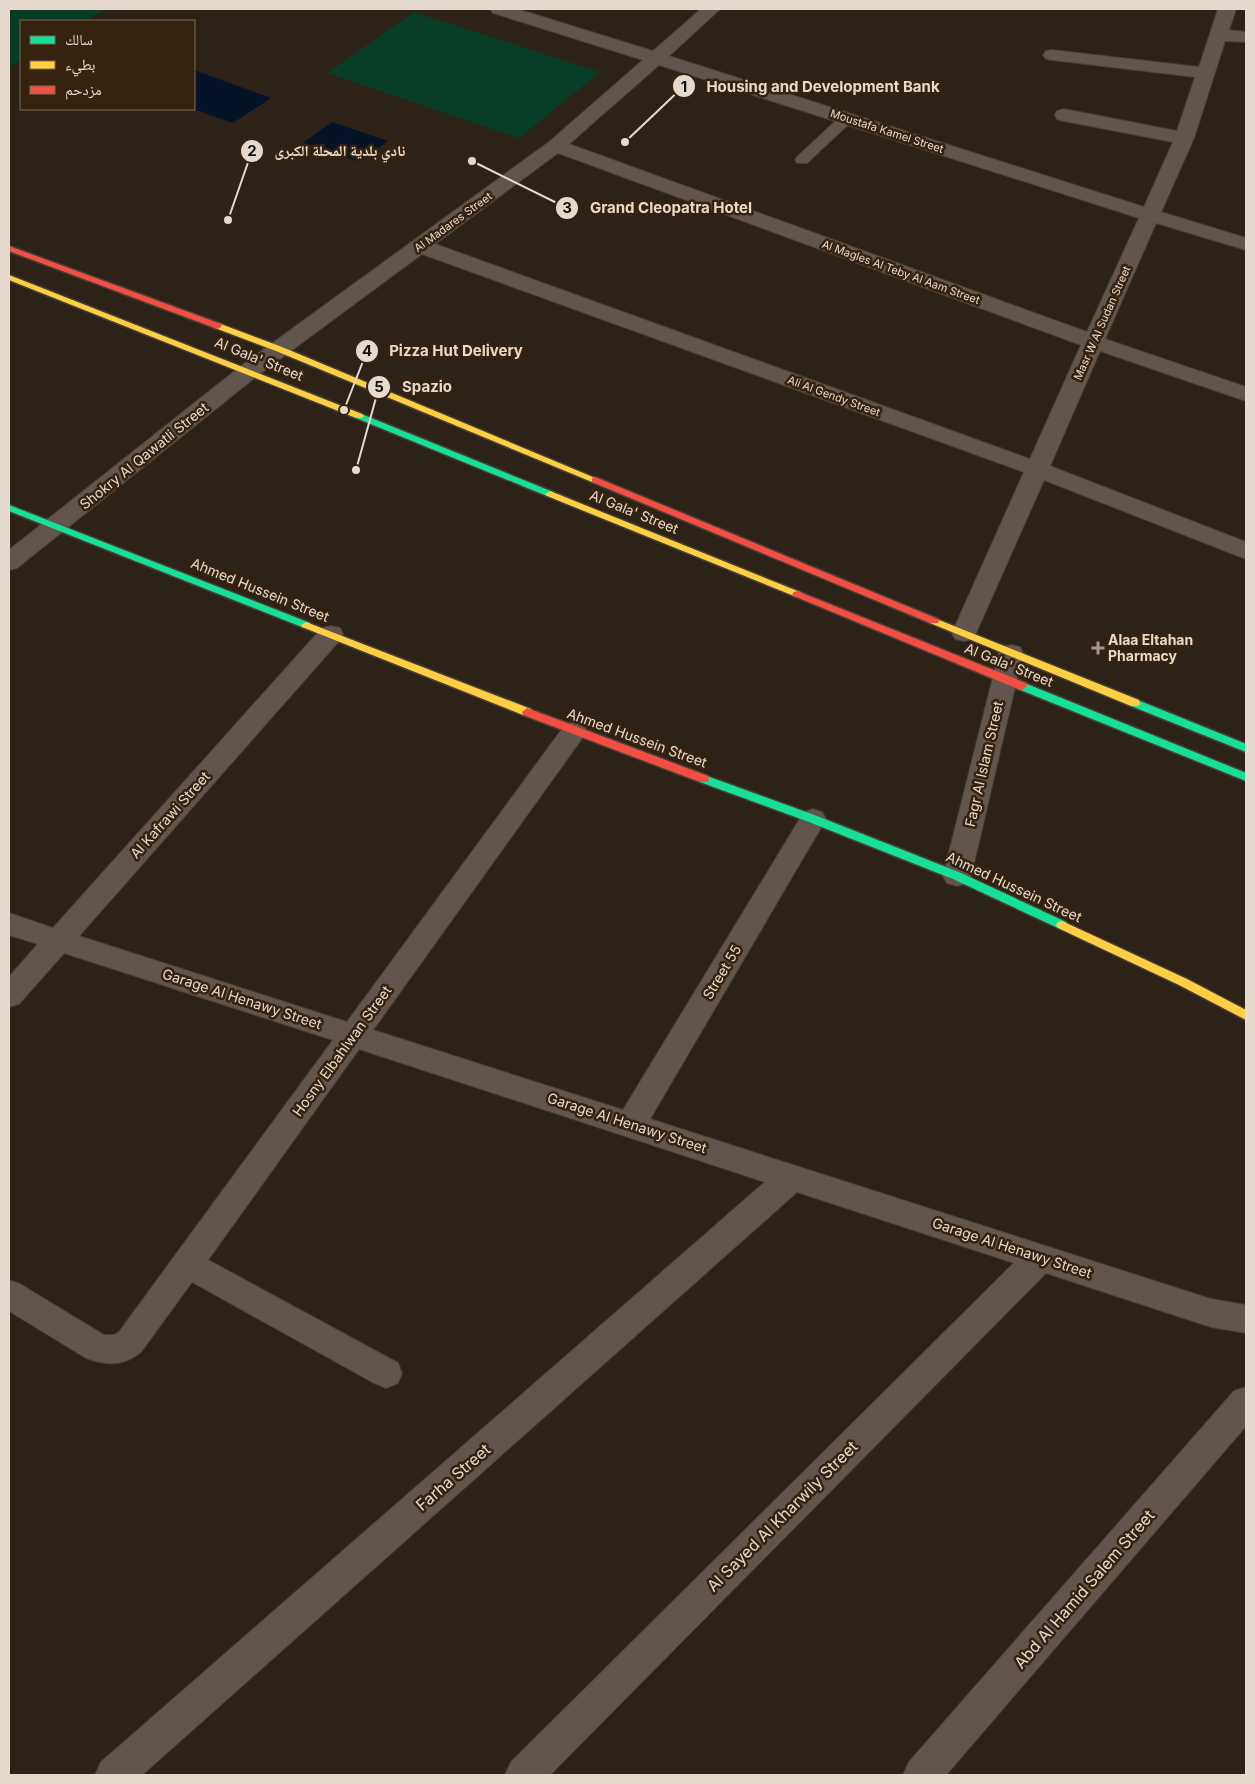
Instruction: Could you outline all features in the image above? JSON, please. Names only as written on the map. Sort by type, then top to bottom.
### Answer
[{"type":"street","name":"Moustafa Kamel Street","points":[[499,9],[658,57],[1246,244]]},
{"type":"street","name":"Al Madares Street","points":[[279,349],[556,146],[711,9]]},
{"type":"street","name":"Masr W Al Sudan Street","points":[[964,633],[1184,138],[1227,9]]},
{"type":"street","points":[[1218,35],[1246,37]]},
{"type":"street","points":[[1052,55],[1206,73]]},
{"type":"street","points":[[1064,115],[1184,138]]},
{"type":"street","name":"Al Magles Al Teby Al Aam Street","points":[[556,146],[1094,342],[1246,394]]},
{"type":"street","name":"Ali Al Gendy Street","points":[[420,246],[1037,470],[1246,552]]},
{"type":"street","name":"Al Gala' Street","points":[[9,248],[279,349],[1011,653],[1246,748]]},
{"type":"street","name":"Al Gala' Street","points":[[9,278],[249,371],[1246,777]]},
{"type":"street","name":"Shokry Al Qawatli Street","points":[[9,562],[279,349]]},
{"type":"street","name":"Ahmed Hussein Street","points":[[9,508],[574,731],[813,819],[957,876],[1184,982],[1246,1015]]},
{"type":"street","name":"Al Kafrawi Street","points":[[9,996],[331,634]]},
{"type":"street","name":"Fagr Al Islam Street","points":[[957,876],[1011,653]]},
{"type":"street","name":"Hosny Elbahlwan Street","points":[[9,1294],[98,1348],[111,1351],[121,1349],[130,1342],[574,731]]},
{"type":"street","name":"Street 55","points":[[631,1124],[813,819]]},
{"type":"street","name":"Garage Al Henawy Street","points":[[9,924],[1211,1313],[1246,1319]]},
{"type":"street","name":"Farha Street","points":[[114,1775],[791,1178]]},
{"type":"street","name":"Al Sayed Al Kharwily Street","points":[[524,1775],[1041,1257]]},
{"type":"street","points":[[187,1264],[386,1373]]},
{"type":"street","name":"Abd Al Hamid Salem Street","points":[[922,1775],[1246,1402]]},
{"type":"lane","points":[[802,160],[846,118]]},
{"type":"green space","points":[[9,9],[106,9],[87,20],[20,20],[20,61],[9,67]]},
{"type":"green space","points":[[414,12],[600,72],[519,138],[327,73]]},
{"type":"water","points":[[195,70],[271,98],[233,123],[195,110]]},
{"type":"water","points":[[332,122],[388,141],[360,162],[303,143]]},
{"type":"traffic: fast","points":[[359,416],[550,494]]},
{"type":"traffic: fast","points":[[9,508],[306,625]]},
{"type":"traffic: fast","points":[[1022,686],[1246,777]]},
{"type":"traffic: fast","points":[[1135,703],[1246,748]]},
{"type":"traffic: fast","points":[[704,779],[813,819],[957,876],[1062,925]]},
{"type":"traffic: slow","points":[[9,277],[359,416]]},
{"type":"traffic: slow","points":[[218,326],[279,349],[595,480]]},
{"type":"traffic: slow","points":[[550,494],[797,594]]},
{"type":"traffic: slow","points":[[934,621],[1135,703]]},
{"type":"traffic: slow","points":[[306,625],[527,712]]},
{"type":"traffic: slow","points":[[1062,925],[1183,982],[1246,1015]]},
{"type":"traffic: jam","points":[[9,248],[218,326]]},
{"type":"traffic: jam","points":[[595,480],[934,621]]},
{"type":"traffic: jam","points":[[797,594],[1022,686]]},
{"type":"traffic: jam","points":[[527,712],[704,779]]},
{"type":"place","name":"Housing and Development Bank","points":[[625,142]]},
{"type":"place","name":"Grand Cleopatra Hotel","points":[[472,161]]},
{"type":"place","name":"نادي بلدية المحلة الكبرى","points":[[228,220]]},
{"type":"place","name":"Pizza Hut Delivery","points":[[344,410]]},
{"type":"place","name":"Spazio","points":[[356,470]]},
{"type":"place","name":"Alaa Eltahan Pharmacy","points":[[1098,648]]}]
